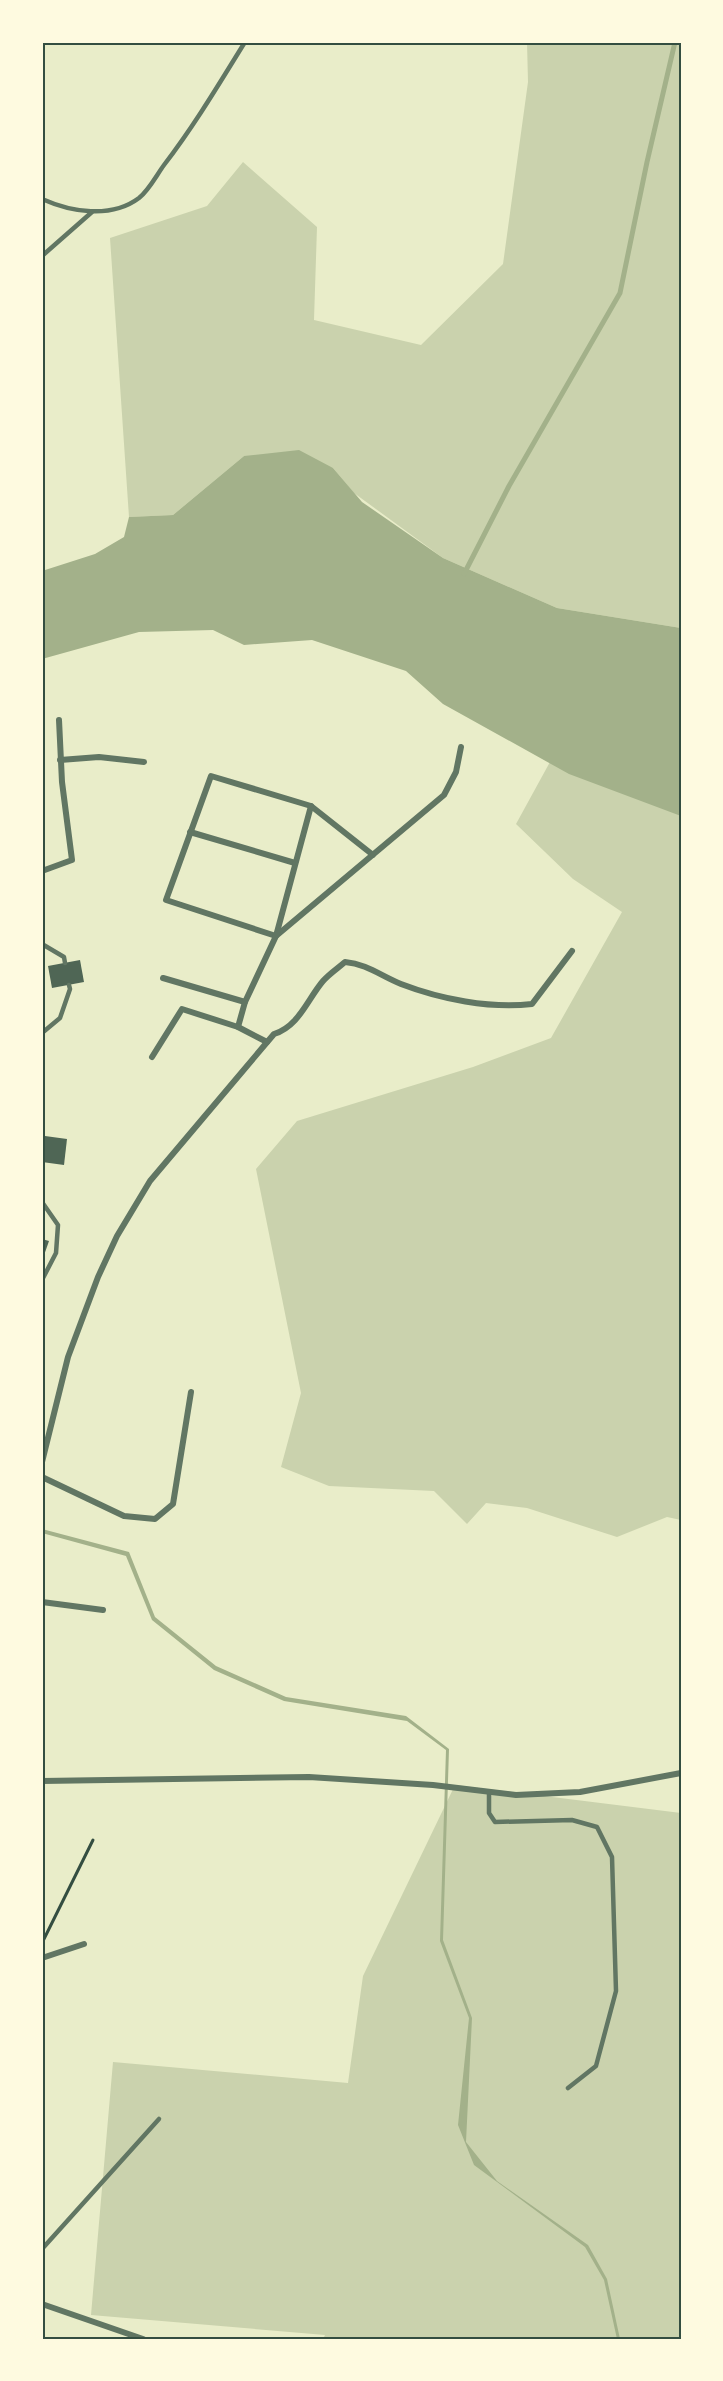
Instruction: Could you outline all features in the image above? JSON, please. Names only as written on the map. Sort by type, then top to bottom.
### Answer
[{"type":"street","points":[[42,871],[72,860],[60,760],[62,747],[59,720]]},
{"type":"street","points":[[276,936],[444,795],[456,772],[461,747]]},
{"type":"street","points":[[60,760],[99,757],[144,762]]},
{"type":"street","points":[[276,936],[166,900],[211,776],[311,806],[373,855]]},
{"type":"street","points":[[238,1027],[245,1002],[276,936],[311,806]]},
{"type":"street","points":[[190,832],[295,863]]},
{"type":"street","points":[[42,1462],[68,1357],[98,1277],[117,1236],[150,1181],[274,1034],[285,1030],[293,1023],[324,980],[345,962],[359,963],[400,984],[456,999],[515,1006],[532,1004],[572,951]]},
{"type":"street","points":[[163,978],[245,1002]]},
{"type":"street","points":[[152,1057],[182,1009],[238,1027],[267,1042]]},
{"type":"street","points":[[42,1477],[124,1516],[155,1519],[173,1504],[191,1392]]},
{"type":"street","points":[[42,1602],[103,1610]]},
{"type":"street","points":[[42,1781],[309,1777],[433,1785],[516,1795],[580,1792],[681,1773]]},
{"type":"street","points":[[42,1958],[84,1944]]},
{"type":"street","points":[[42,2304],[143,2339]]},
{"type":"lane","points":[[42,199],[70,210],[92,212],[125,205],[140,197],[192,128],[245,42]]},
{"type":"lane","points":[[42,256],[92,212]]},
{"type":"lane","points":[[42,944],[46,944],[64,957],[65,963]]},
{"type":"lane","points":[[42,1033],[60,1018],[70,989],[69,985]]},
{"type":"lane","points":[[42,1202],[58,1225],[56,1253],[42,1280]]},
{"type":"lane","points":[[489,1792],[489,1813],[495,1822],[572,1820],[597,1827],[612,1857],[616,1991],[596,2066],[568,2088]]},
{"type":"lane","points":[[42,2249],[159,2120]]},
{"type":"path","points":[[42,1943],[93,1840]]},
{"type":"shaded area","points":[[527,42],[681,42],[681,628],[557,608],[443,558],[354,493],[333,468],[244,456],[173,515],[129,517],[110,238],[207,206],[243,162],[317,227],[314,320],[421,345],[503,264],[528,82]]},
{"type":"shaded area","points":[[299,450],[333,468],[362,502],[443,558],[557,608],[681,628],[681,816],[569,774],[443,704],[406,671],[312,640],[244,645],[213,630],[139,632],[42,659],[42,571],[95,554],[124,537],[129,517],[173,515],[244,456]]},
{"type":"shaded area","points":[[556,751],[681,783],[681,1520],[667,1517],[617,1537],[527,1508],[486,1503],[467,1524],[434,1491],[329,1486],[281,1467],[301,1393],[256,1169],[297,1121],[473,1067],[551,1038],[622,912],[573,879],[516,824]]},
{"type":"shaded area","points":[[42,1529],[129,1552],[155,1617],[216,1666],[286,1697],[406,1716],[449,1749],[443,1940],[472,2018],[466,2142],[497,2181],[588,2245],[607,2279],[620,2339],[617,2339],[604,2280],[585,2247],[474,2165],[458,2125],[469,2018],[440,1941],[446,1750],[407,1721],[284,1701],[214,1670],[152,1620],[126,1556],[42,1533]]},
{"type":"shaded area","points":[[455,1785],[681,1813],[681,2339],[323,2339],[325,2335],[91,2315],[113,2062],[348,2083],[363,1976]]},
{"type":"building","points":[[80,960],[84,982],[52,988],[48,966]]},
{"type":"building","points":[[45,1136],[67,1139],[64,1165],[42,1162]]},
{"type":"building","points":[[42,1239],[49,1241],[42,1261]]},
{"type":"waterway","points":[[464,574],[509,486],[620,293],[675,42]]}]
